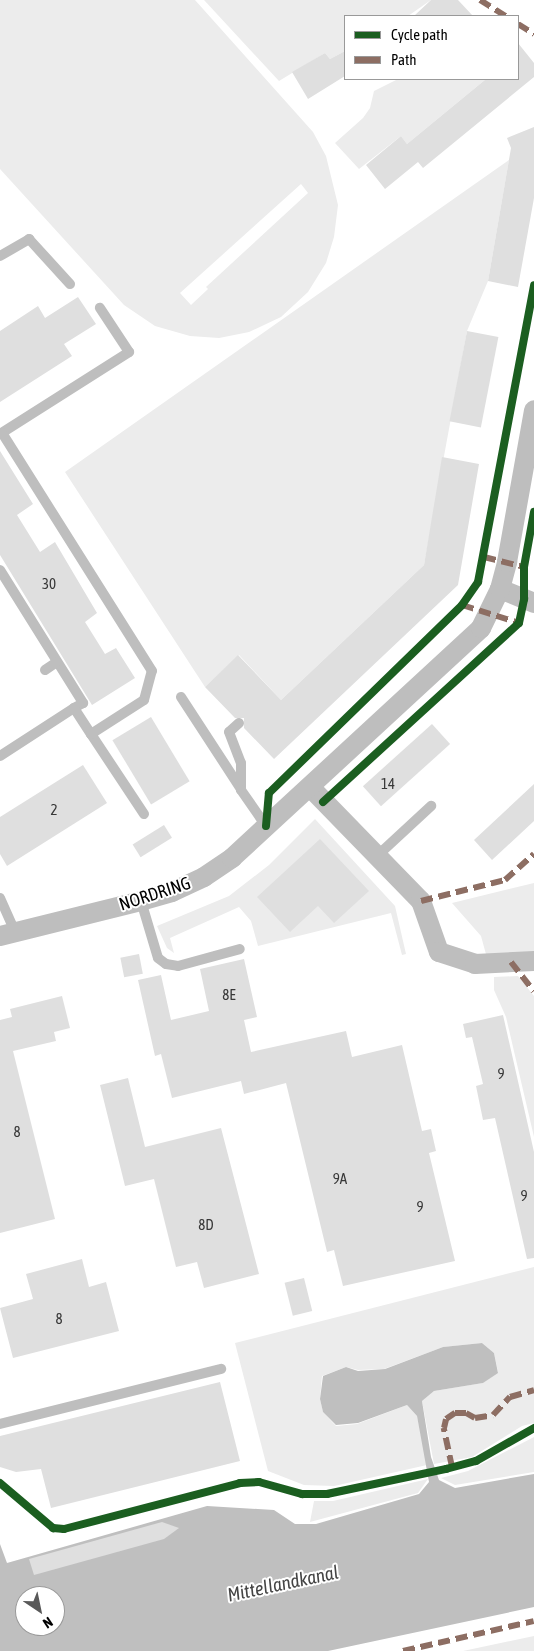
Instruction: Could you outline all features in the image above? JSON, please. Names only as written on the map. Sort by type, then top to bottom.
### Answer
[{"type":"street","name":"NORDRING","points":[[7,934],[141,901],[172,892],[204,877],[232,858],[481,628],[500,588],[534,410]]},
{"type":"street","points":[[500,588],[534,602]]},
{"type":"street","points":[[310,787],[421,901],[439,952],[475,964],[534,961]]},
{"type":"lane","points":[[0,256],[29,239],[70,284]]},
{"type":"lane","points":[[91,734],[144,700],[152,671],[1,434],[128,352],[100,308]]},
{"type":"lane","points":[[0,570],[83,702],[0,756]]},
{"type":"lane","points":[[45,670],[58,662]]},
{"type":"lane","points":[[181,697],[266,826]]},
{"type":"lane","points":[[74,708],[144,814]]},
{"type":"lane","points":[[239,723],[229,732],[241,763],[241,790]]},
{"type":"lane","points":[[377,856],[431,806]]},
{"type":"lane","points":[[0,898],[7,934]]},
{"type":"lane","points":[[141,901],[158,958],[166,964],[178,966],[240,949]]},
{"type":"lane","points":[[1,1423],[220,1369]]},
{"type":"shaded area","points":[[0,0],[195,0],[313,132],[326,156],[338,205],[334,237],[326,263],[308,292],[281,317],[249,332],[219,338],[190,336],[155,326],[124,305],[0,169]],"holes":[[[301,184],[308,193],[206,287],[208,289],[191,305],[180,293]]]},
{"type":"shaded area","points":[[204,0],[431,0],[409,15],[344,15],[344,52],[330,59],[325,53],[279,81]]},
{"type":"shaded area","points":[[396,80],[485,80],[407,144],[401,136],[359,169],[335,143],[363,118],[370,108],[374,91]]},
{"type":"shaded area","points":[[509,160],[488,281],[467,331],[424,565],[281,700],[239,655],[205,687],[65,472]]},
{"type":"shaded area","points":[[315,819],[395,906],[406,954],[402,955],[391,913],[258,946],[251,921],[239,907],[170,938],[174,953],[167,948],[157,926],[229,896],[269,865]]},
{"type":"shaded area","points":[[534,883],[534,955],[487,958],[481,936],[452,903]]},
{"type":"shaded area","points":[[518,976],[534,996],[534,1137],[506,1017],[494,990],[494,977]]},
{"type":"shaded area","points":[[534,1267],[534,1423],[522,1426],[472,1457],[434,1464],[422,1401],[434,1391],[483,1383],[498,1372],[494,1353],[482,1343],[443,1347],[384,1369],[358,1370],[346,1367],[322,1376],[320,1399],[323,1412],[336,1426],[357,1424],[407,1405],[417,1416],[427,1465],[334,1486],[304,1485],[268,1471],[235,1343]]},
{"type":"shaded area","points":[[534,1437],[534,1472],[455,1485],[441,1478],[468,1471]]},
{"type":"shaded area","points":[[428,1479],[418,1493],[310,1522],[314,1501],[333,1501]]},
{"type":"shaded area","points":[[534,1636],[534,1651],[463,1651]]},
{"type":"water","name":"Mittellandkanal","points":[[482,1343],[494,1353],[498,1373],[483,1383],[434,1391],[422,1401],[431,1457],[439,1480],[455,1488],[534,1474],[534,1607],[328,1651],[0,1651],[0,1544],[7,1563],[207,1506],[274,1510],[295,1524],[316,1524],[419,1494],[429,1482],[417,1416],[407,1405],[358,1423],[336,1425],[323,1412],[320,1399],[323,1376],[346,1367],[358,1371],[385,1369],[443,1347]]},
{"type":"building","points":[[431,0],[458,0],[472,15],[415,15]]},
{"type":"building","points":[[519,44],[534,63],[534,77],[423,168],[418,162],[385,189],[366,165],[401,136],[407,144],[485,80],[519,80]]},
{"type":"building","points":[[344,52],[344,77],[308,99],[292,72],[325,53],[330,59]]},
{"type":"building","points":[[534,127],[534,198],[518,287],[488,281],[511,148],[507,138]]},
{"type":"building","points":[[78,297],[96,324],[64,344],[72,356],[0,402],[0,331],[38,306],[45,318]]},
{"type":"building","points":[[467,331],[498,337],[481,427],[449,421]]},
{"type":"building","points":[[0,451],[33,504],[17,515],[40,552],[55,542],[97,613],[85,622],[105,654],[116,648],[135,678],[92,705],[0,555]]},
{"type":"building","points":[[442,457],[479,464],[458,585],[274,759],[244,728],[244,718],[235,718],[205,687],[238,655],[281,700],[424,565]]},
{"type":"building","points":[[151,717],[190,781],[151,804],[112,740]]},
{"type":"building","points":[[432,724],[450,744],[381,806],[363,786]]},
{"type":"building","points":[[83,765],[107,803],[7,866],[0,854],[0,817]]},
{"type":"building","points":[[534,784],[534,821],[492,860],[474,840]]},
{"type":"building","points":[[164,825],[172,838],[141,857],[133,845]]},
{"type":"building","points":[[320,839],[369,891],[334,923],[318,906],[290,932],[257,897]]},
{"type":"building","points":[[139,954],[143,974],[124,977],[120,958]]},
{"type":"building","points":[[244,959],[257,1017],[244,1020],[251,1052],[346,1031],[352,1057],[402,1045],[422,1131],[431,1129],[436,1151],[429,1153],[455,1261],[343,1286],[334,1250],[327,1252],[286,1083],[244,1094],[241,1081],[172,1098],[161,1054],[155,1056],[138,980],[161,975],[171,1020],[209,1011],[200,969]]},
{"type":"building","points":[[62,996],[70,1028],[54,1032],[56,1041],[13,1051],[55,1219],[0,1233],[0,1020],[12,1017],[10,1009]]},
{"type":"building","points":[[503,1015],[534,1152],[534,1258],[527,1259],[495,1118],[483,1120],[476,1086],[483,1084],[472,1037],[466,1038],[463,1024]]},
{"type":"building","points":[[128,1078],[145,1147],[221,1128],[259,1274],[204,1288],[197,1262],[176,1267],[154,1179],[125,1186],[100,1085]]},
{"type":"building","points":[[82,1259],[89,1287],[106,1282],[119,1331],[13,1358],[0,1308],[33,1299],[26,1274]]},
{"type":"building","points":[[304,1278],[312,1311],[293,1316],[285,1283]]},
{"type":"building","points":[[220,1382],[240,1461],[51,1508],[41,1469],[16,1472],[0,1467],[0,1436]]},
{"type":"building","points":[[162,1522],[179,1528],[164,1539],[34,1575],[29,1559]]},
{"type":"marked path","points":[[480,0],[504,15]]},
{"type":"marked path","points":[[519,25],[534,34]]},
{"type":"marked path","points":[[484,557],[524,567]]},
{"type":"marked path","points":[[462,605],[519,623]]},
{"type":"marked path","points":[[421,901],[505,880],[534,854]]},
{"type":"marked path","points":[[511,962],[534,991]]},
{"type":"marked path","points":[[452,1467],[444,1428],[446,1419],[455,1413],[466,1413],[475,1418],[493,1415],[510,1397],[534,1390]]},
{"type":"marked path","points":[[403,1651],[534,1621]]},
{"type":"cycle path","points":[[266,826],[269,793],[462,605],[478,582],[534,285]]},
{"type":"cycle path","points":[[323,802],[519,623],[524,599],[524,567],[534,512]]},
{"type":"cycle path","points":[[0,1483],[53,1528],[64,1529],[240,1483],[259,1482],[302,1494],[327,1494],[446,1469],[476,1461],[534,1428]]}]
